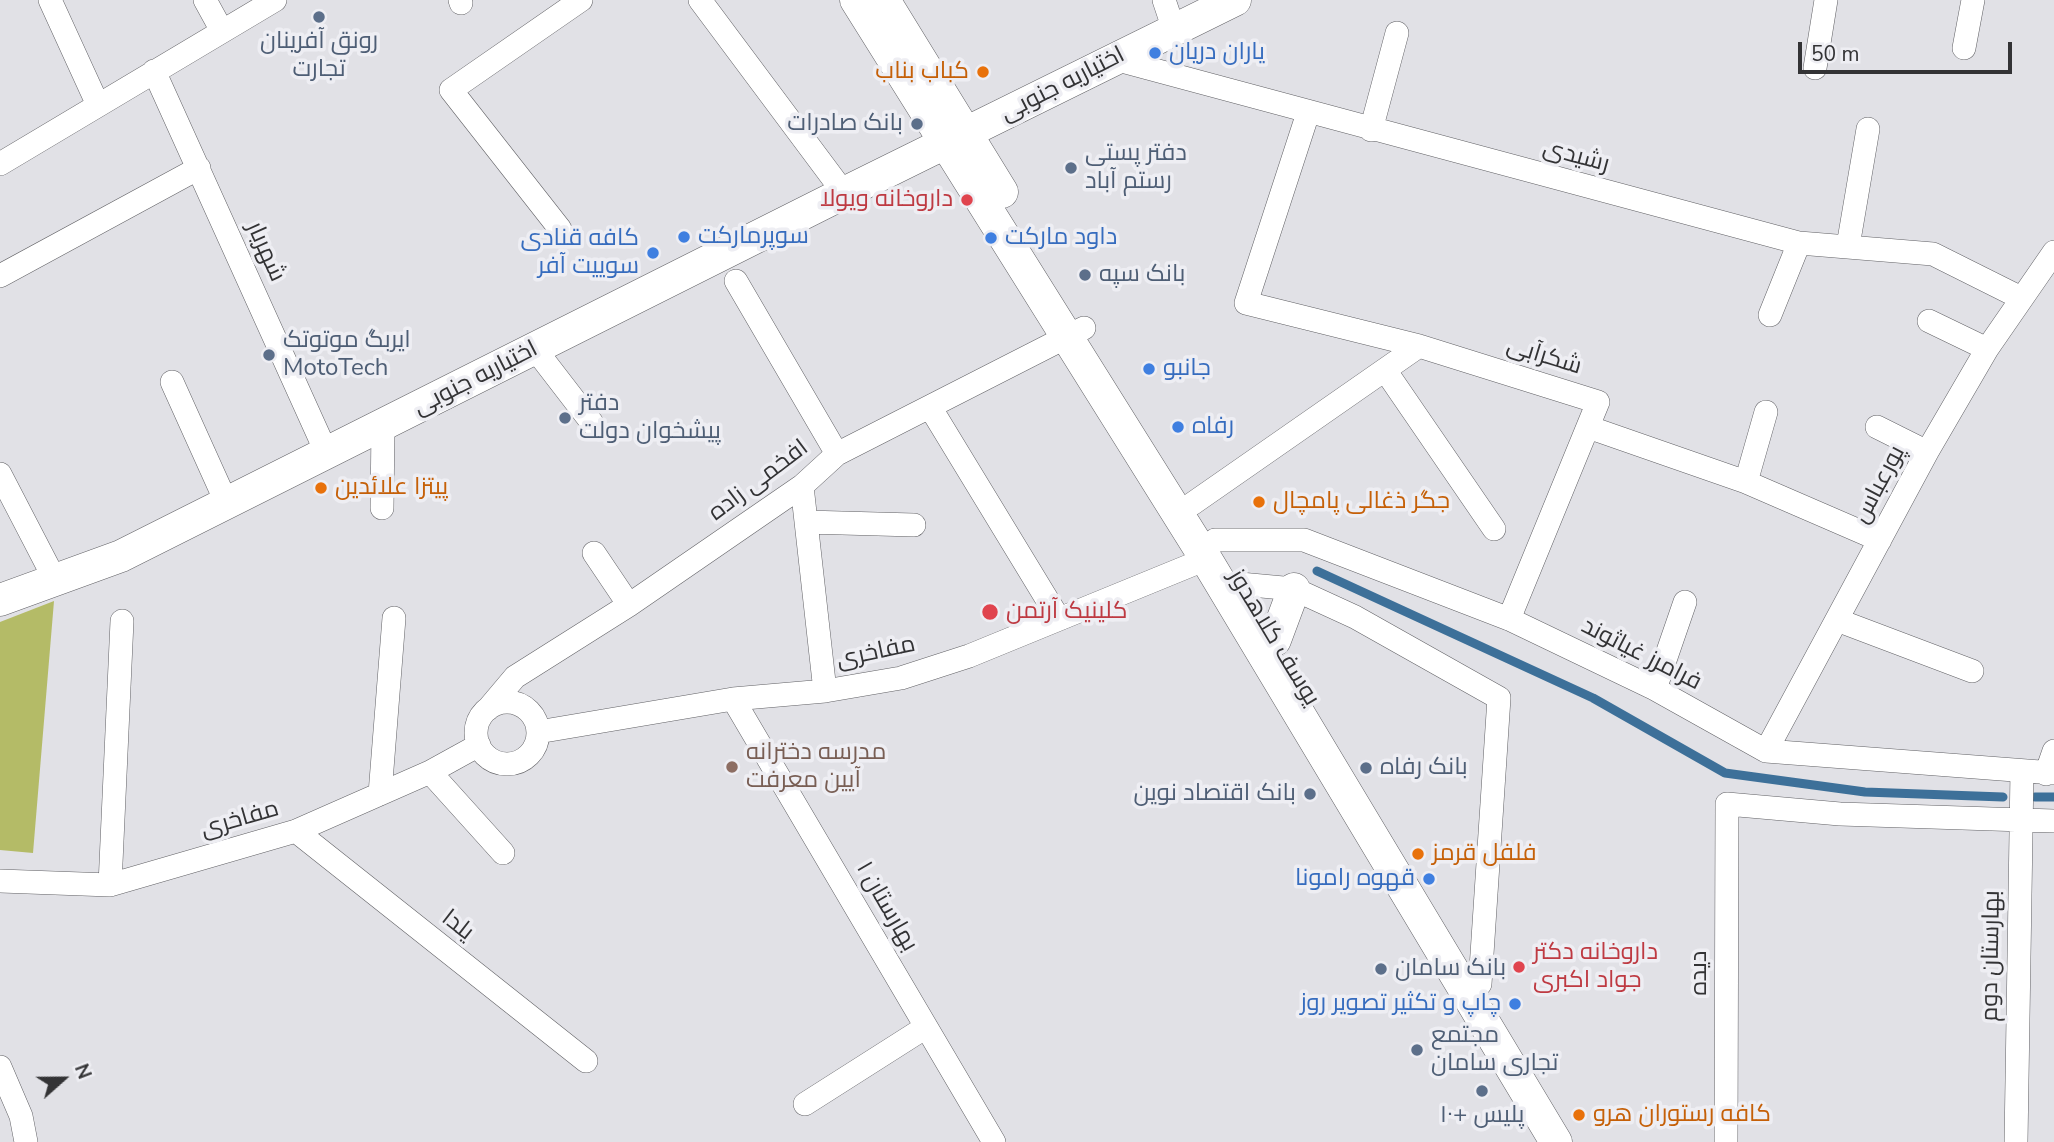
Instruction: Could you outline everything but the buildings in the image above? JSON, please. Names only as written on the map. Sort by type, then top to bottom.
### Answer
[{"type":"main road","points":[[856,0],[957,139]]},
{"type":"main road","points":[[884,0],[957,139]]},
{"type":"main road","name":"اختیاریه جنوبی","points":[[0,600],[121,556],[1235,0]]},
{"type":"main road","name":"یوسف کلاهدوز","points":[[957,139],[1295,690],[1577,1142]]},
{"type":"main road","name":"یوسف کلاهدوز","points":[[1076,332],[1192,504],[1210,550],[1240,584],[1275,640],[1295,690],[1556,1142]]},
{"type":"main road","points":[[1275,640],[1294,589]]},
{"type":"street","points":[[50,0],[98,105]]},
{"type":"street","points":[[205,0],[222,32]]},
{"type":"street","points":[[0,164],[275,0]]},
{"type":"street","points":[[561,229],[452,90],[581,0]]},
{"type":"street","points":[[701,0],[844,193]]},
{"type":"street","points":[[1164,0],[1174,30]]},
{"type":"street","points":[[1815,68],[1826,0]]},
{"type":"street","points":[[1964,48],[1973,0]]},
{"type":"street","points":[[1371,130],[1397,33]]},
{"type":"street","name":"رشیدی","points":[[1114,59],[1799,243],[1933,254],[2021,298]]},
{"type":"street","name":"شهریار","points":[[154,71],[327,454]]},
{"type":"street","name":"شکرآبی","points":[[1308,113],[1246,303],[1419,346],[1598,402],[1508,619]]},
{"type":"street","points":[[1848,246],[1868,129]]},
{"type":"street","points":[[0,276],[199,168]]},
{"type":"street","points":[[1770,314],[1799,243]]},
{"type":"street","name":"پورعباس","points":[[1766,751],[1927,452],[1987,349],[2054,252]]},
{"type":"street","points":[[736,281],[837,454]]},
{"type":"street","points":[[1929,321],[1987,349]]},
{"type":"street","name":"افخمی زاده","points":[[488,709],[515,677],[629,605],[802,486],[837,454],[1076,332]]},
{"type":"street","points":[[1192,504],[1419,346]]},
{"type":"street","points":[[535,349],[592,423]]},
{"type":"street","points":[[1385,370],[1494,529]]},
{"type":"street","points":[[172,382],[227,503]]},
{"type":"street","points":[[930,407],[1059,619]]},
{"type":"street","points":[[1746,482],[1766,412]]},
{"type":"street","points":[[382,508],[383,426]]},
{"type":"street","points":[[1588,427],[1746,482],[1880,540]]},
{"type":"street","points":[[1877,428],[1927,452]]},
{"type":"street","points":[[0,474],[55,580]]},
{"type":"street","points":[[802,486],[825,691]]},
{"type":"street","points":[[806,522],[914,525]]},
{"type":"street","name":"فرامرز غیاثوند","points":[[1210,550],[1304,540],[1508,619],[1655,689],[1766,751],[2050,774]]},
{"type":"street","name":"مفاخری","points":[[538,733],[733,699],[825,691],[901,678],[969,656],[1059,619],[1210,550]]},
{"type":"street","points":[[594,553],[629,605]]},
{"type":"street","points":[[1240,584],[1294,589],[1356,617],[1499,698],[1480,984]]},
{"type":"street","points":[[1655,689],[1685,601]]},
{"type":"street","points":[[380,794],[394,618]]},
{"type":"street","points":[[1837,620],[1972,671]]},
{"type":"street","points":[[110,885],[122,621]]},
{"type":"street","name":"بهارستان ١","points":[[733,699],[994,1142]]},
{"type":"street","points":[[506,702],[516,703],[532,714],[538,733],[537,743],[524,760],[503,764],[485,754],[479,745],[477,725],[488,709],[506,702]]},
{"type":"street","name":"مفاخری","points":[[0,881],[110,885],[296,831],[430,772],[479,745]]},
{"type":"street","points":[[2050,774],[2054,751]]},
{"type":"street","name":"بهارستان دوم","points":[[2016,1142],[2022,771]]},
{"type":"street","points":[[430,772],[503,853]]},
{"type":"street","name":"دیده","points":[[1726,1142],[1727,804],[1840,814],[2020,821]]},
{"type":"street","points":[[2020,821],[2054,821]]},
{"type":"street","name":"یلدا","points":[[296,831],[586,1061]]},
{"type":"street","points":[[804,1104],[926,1027]]},
{"type":"street","points":[[0,1067],[21,1116],[26,1142]]},
{"type":"green space","points":[[54,601],[33,853],[0,850],[0,622]]},
{"type":"waterway","points":[[1317,571],[1593,698],[1725,773],[1865,792],[2003,797]]},
{"type":"waterway","points":[[2035,797],[2054,797]]},
{"type":"place","name":"رونق آفرینان تجارت","points":[[319,17]]},
{"type":"place","name":"یاران دریان","points":[[1155,53]]},
{"type":"place","name":"کباب بناب","points":[[983,72]]},
{"type":"place","name":"بانک صادرات","points":[[917,124]]},
{"type":"place","name":"دفتر پستی رستم آباد","points":[[1071,168]]},
{"type":"place","name":"داروخانه ویولا","points":[[967,200]]},
{"type":"place","name":"سوپرمارکت","points":[[684,237]]},
{"type":"place","name":"داود مارکت","points":[[991,238]]},
{"type":"place","name":"کافه قنادی سوییت آفر","points":[[653,253]]},
{"type":"place","name":"بانک سپه","points":[[1085,275]]},
{"type":"place","name":"ایربگ موتوتک MotoTech","points":[[269,355]]},
{"type":"place","name":"جانبو","points":[[1149,369]]},
{"type":"place","name":"دفتر پیشخوان دولت","points":[[565,418]]},
{"type":"place","name":"رفاه","points":[[1178,427]]},
{"type":"place","name":"پیتزا علائدین","points":[[321,488]]},
{"type":"place","name":"جگر ذغالی پامچال","points":[[1259,502]]},
{"type":"place","name":"کلینیک آرتمن","points":[[990,612]]},
{"type":"place","name":"مدرسه دخترانه آیین معرفت","points":[[732,767]]},
{"type":"place","name":"بانک رفاه","points":[[1366,768]]},
{"type":"place","name":"بانک اقتصاد نوین","points":[[1310,794]]},
{"type":"place","name":"فلفل قرمز","points":[[1418,854]]},
{"type":"place","name":"قهوه رامونا","points":[[1429,879]]},
{"type":"place","name":"داروخانه دکتر جواد اکبری","points":[[1519,967]]},
{"type":"place","name":"بانک سامان","points":[[1381,969]]},
{"type":"place","name":"چاپ و تکثیر تصویر روز","points":[[1515,1004]]},
{"type":"place","name":"مجتمع تجاری سامان","points":[[1417,1050]]},
{"type":"place","name":"پلیس +۱۰","points":[[1482,1091]]},
{"type":"place","name":"کافه رستوران هرو","points":[[1579,1115]]}]
